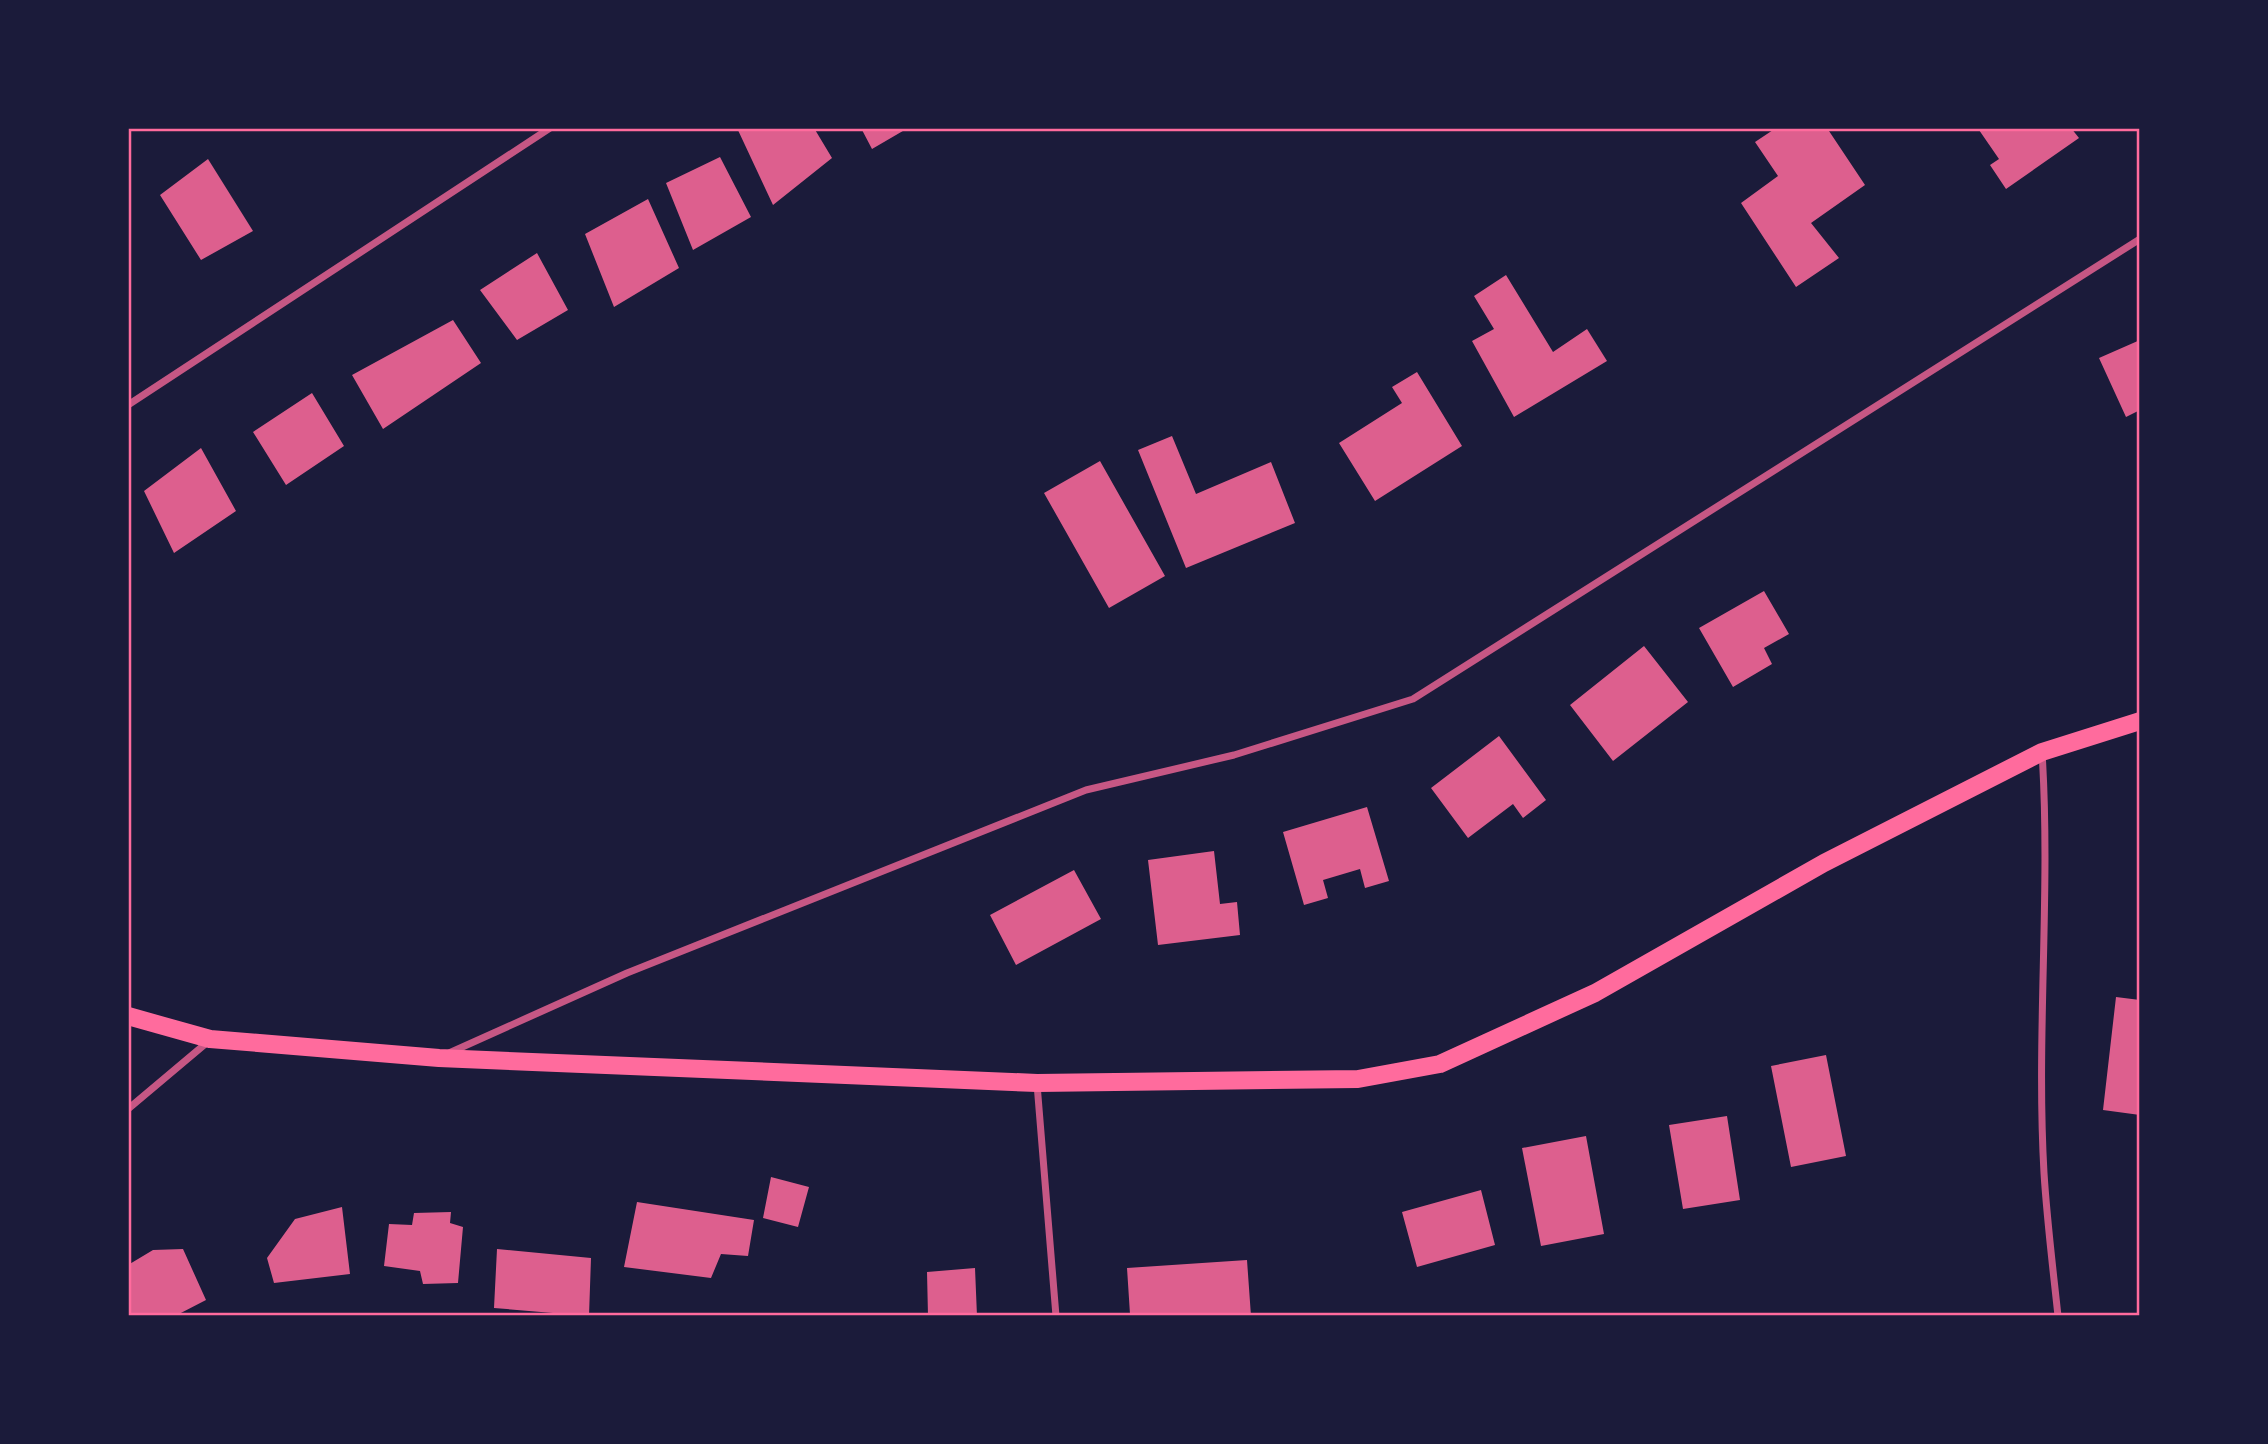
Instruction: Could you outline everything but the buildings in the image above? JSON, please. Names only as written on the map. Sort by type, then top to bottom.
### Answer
[{"type":"main road","points":[[128,1016],[210,1039],[439,1058],[1037,1083],[1359,1079],[1440,1064],[1595,993],[1825,863],[2042,752],[2140,720]]},
{"type":"street","points":[[128,405],[550,128]]},
{"type":"street","points":[[439,1058],[627,973],[1086,790],[1234,755],[1413,699],[2140,239]]},
{"type":"street","points":[[2042,752],[2047,834],[2043,971],[2044,1172],[2058,1316]]},
{"type":"street","points":[[128,1109],[210,1039]]},
{"type":"street","points":[[1037,1083],[1056,1316]]}]
